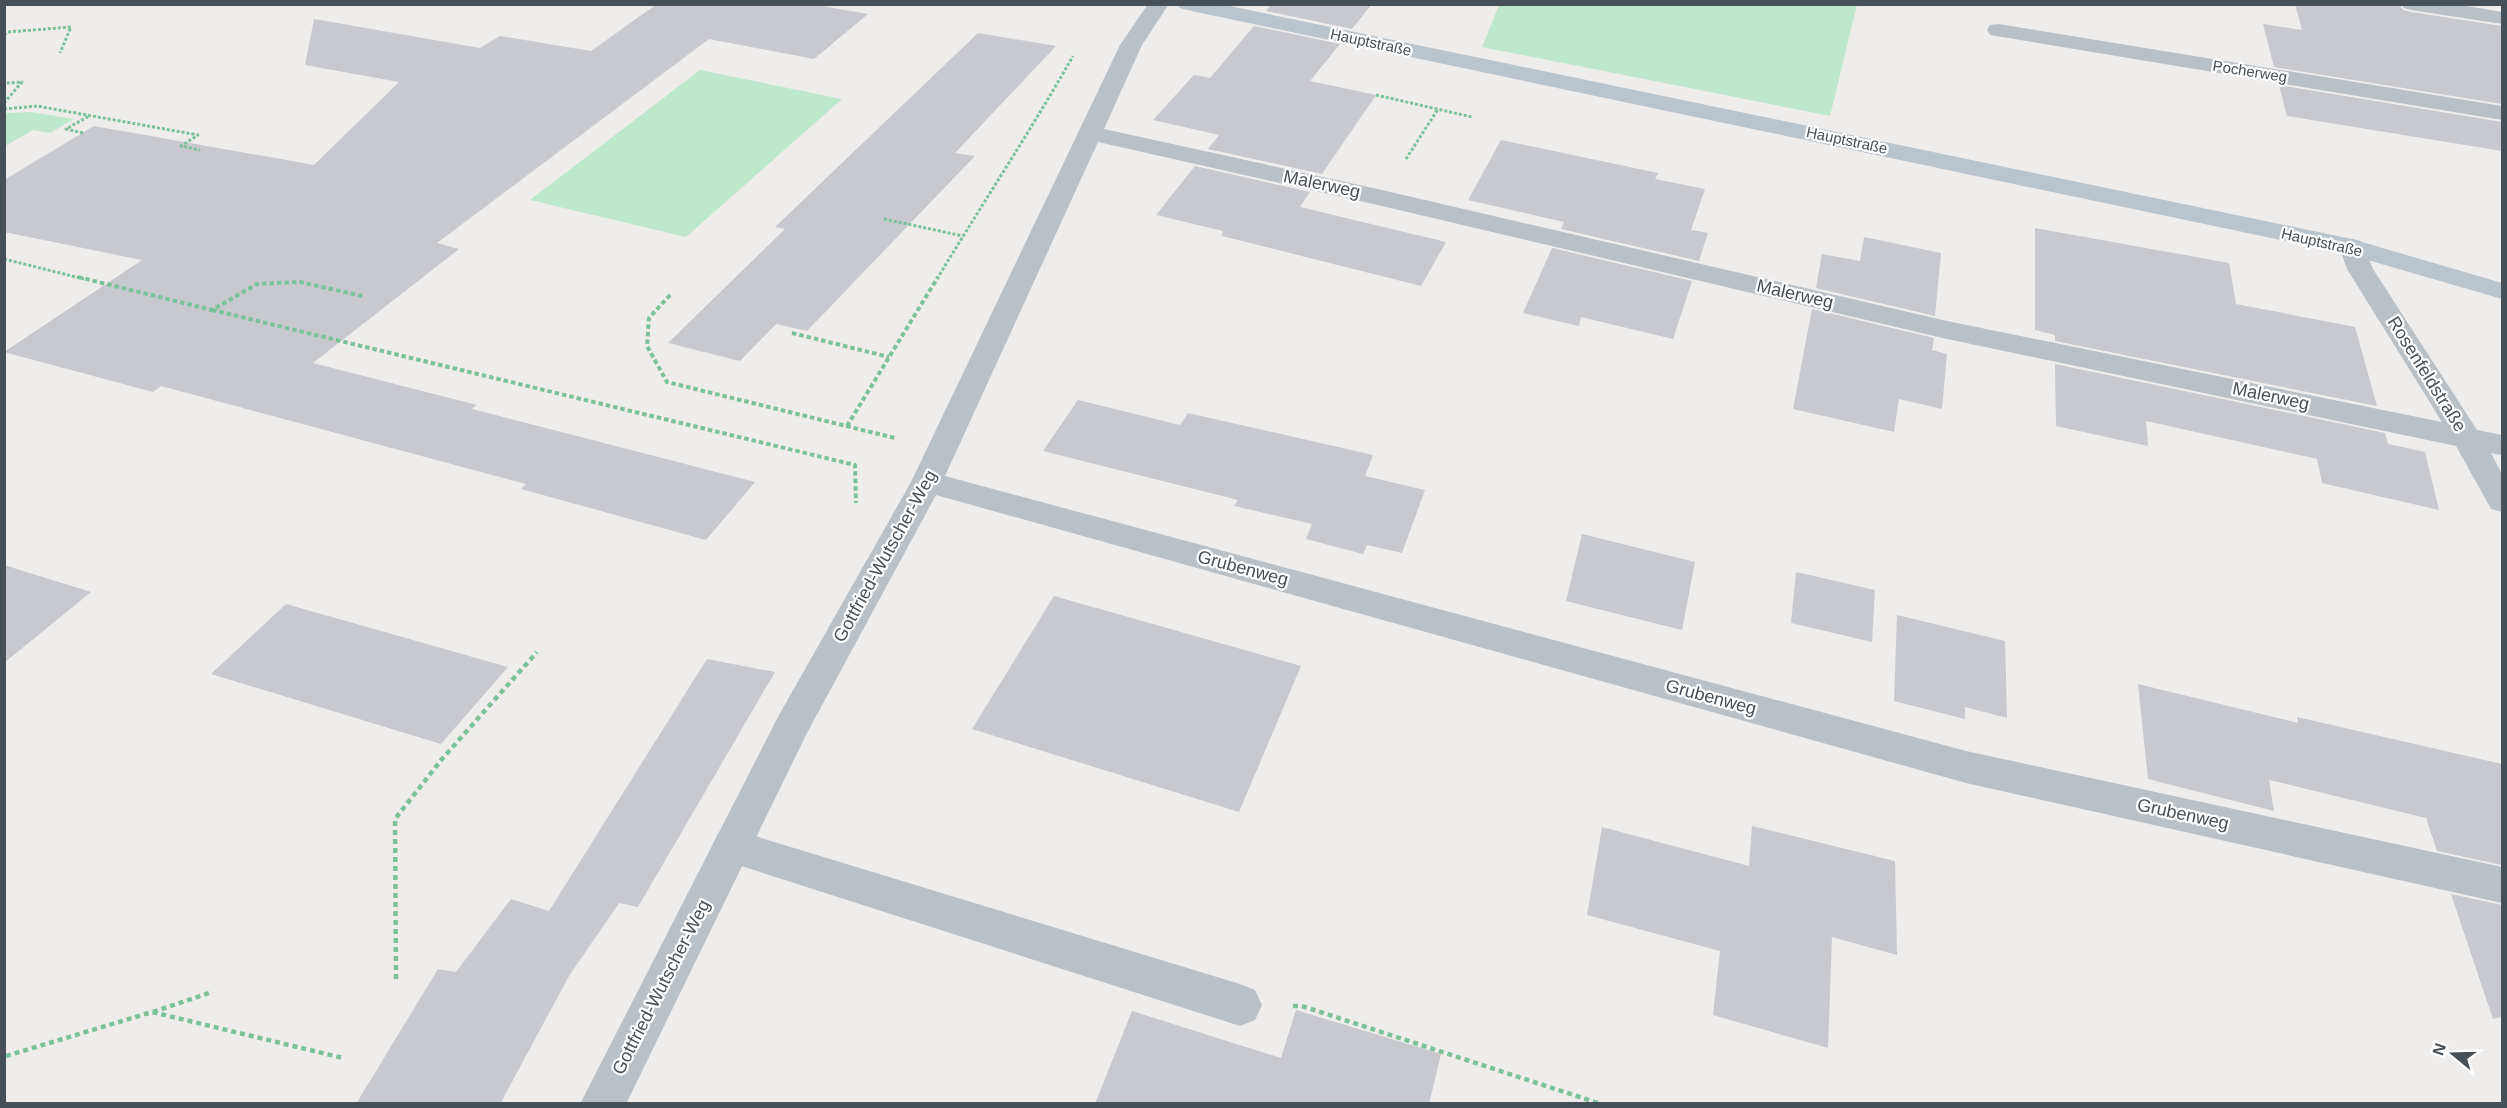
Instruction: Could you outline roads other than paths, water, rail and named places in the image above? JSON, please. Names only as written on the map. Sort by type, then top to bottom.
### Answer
[{"type":"main road","name":"Hauptstraße","points":[[1188,4],[1772,124],[2352,247],[2502,291]]},
{"type":"street","name":"Gottfried-Wutscher-Weg","points":[[603,1104],[792,726],[927,482],[1131,45],[1159,4]]},
{"type":"street","points":[[2411,4],[2502,18]]},
{"type":"street","name":"Pocherweg","points":[[1998,30],[2502,113]]},
{"type":"street","name":"Malerweg","points":[[1090,133],[1382,198],[1947,330],[2502,445]]},
{"type":"street","name":"Rosenfeldstraße","points":[[2352,247],[2360,269],[2466,436],[2502,501]]},
{"type":"street","name":"Grubenweg","points":[[927,482],[1966,767],[2502,885]]},
{"type":"street","points":[[732,846],[1240,1005]]}]
